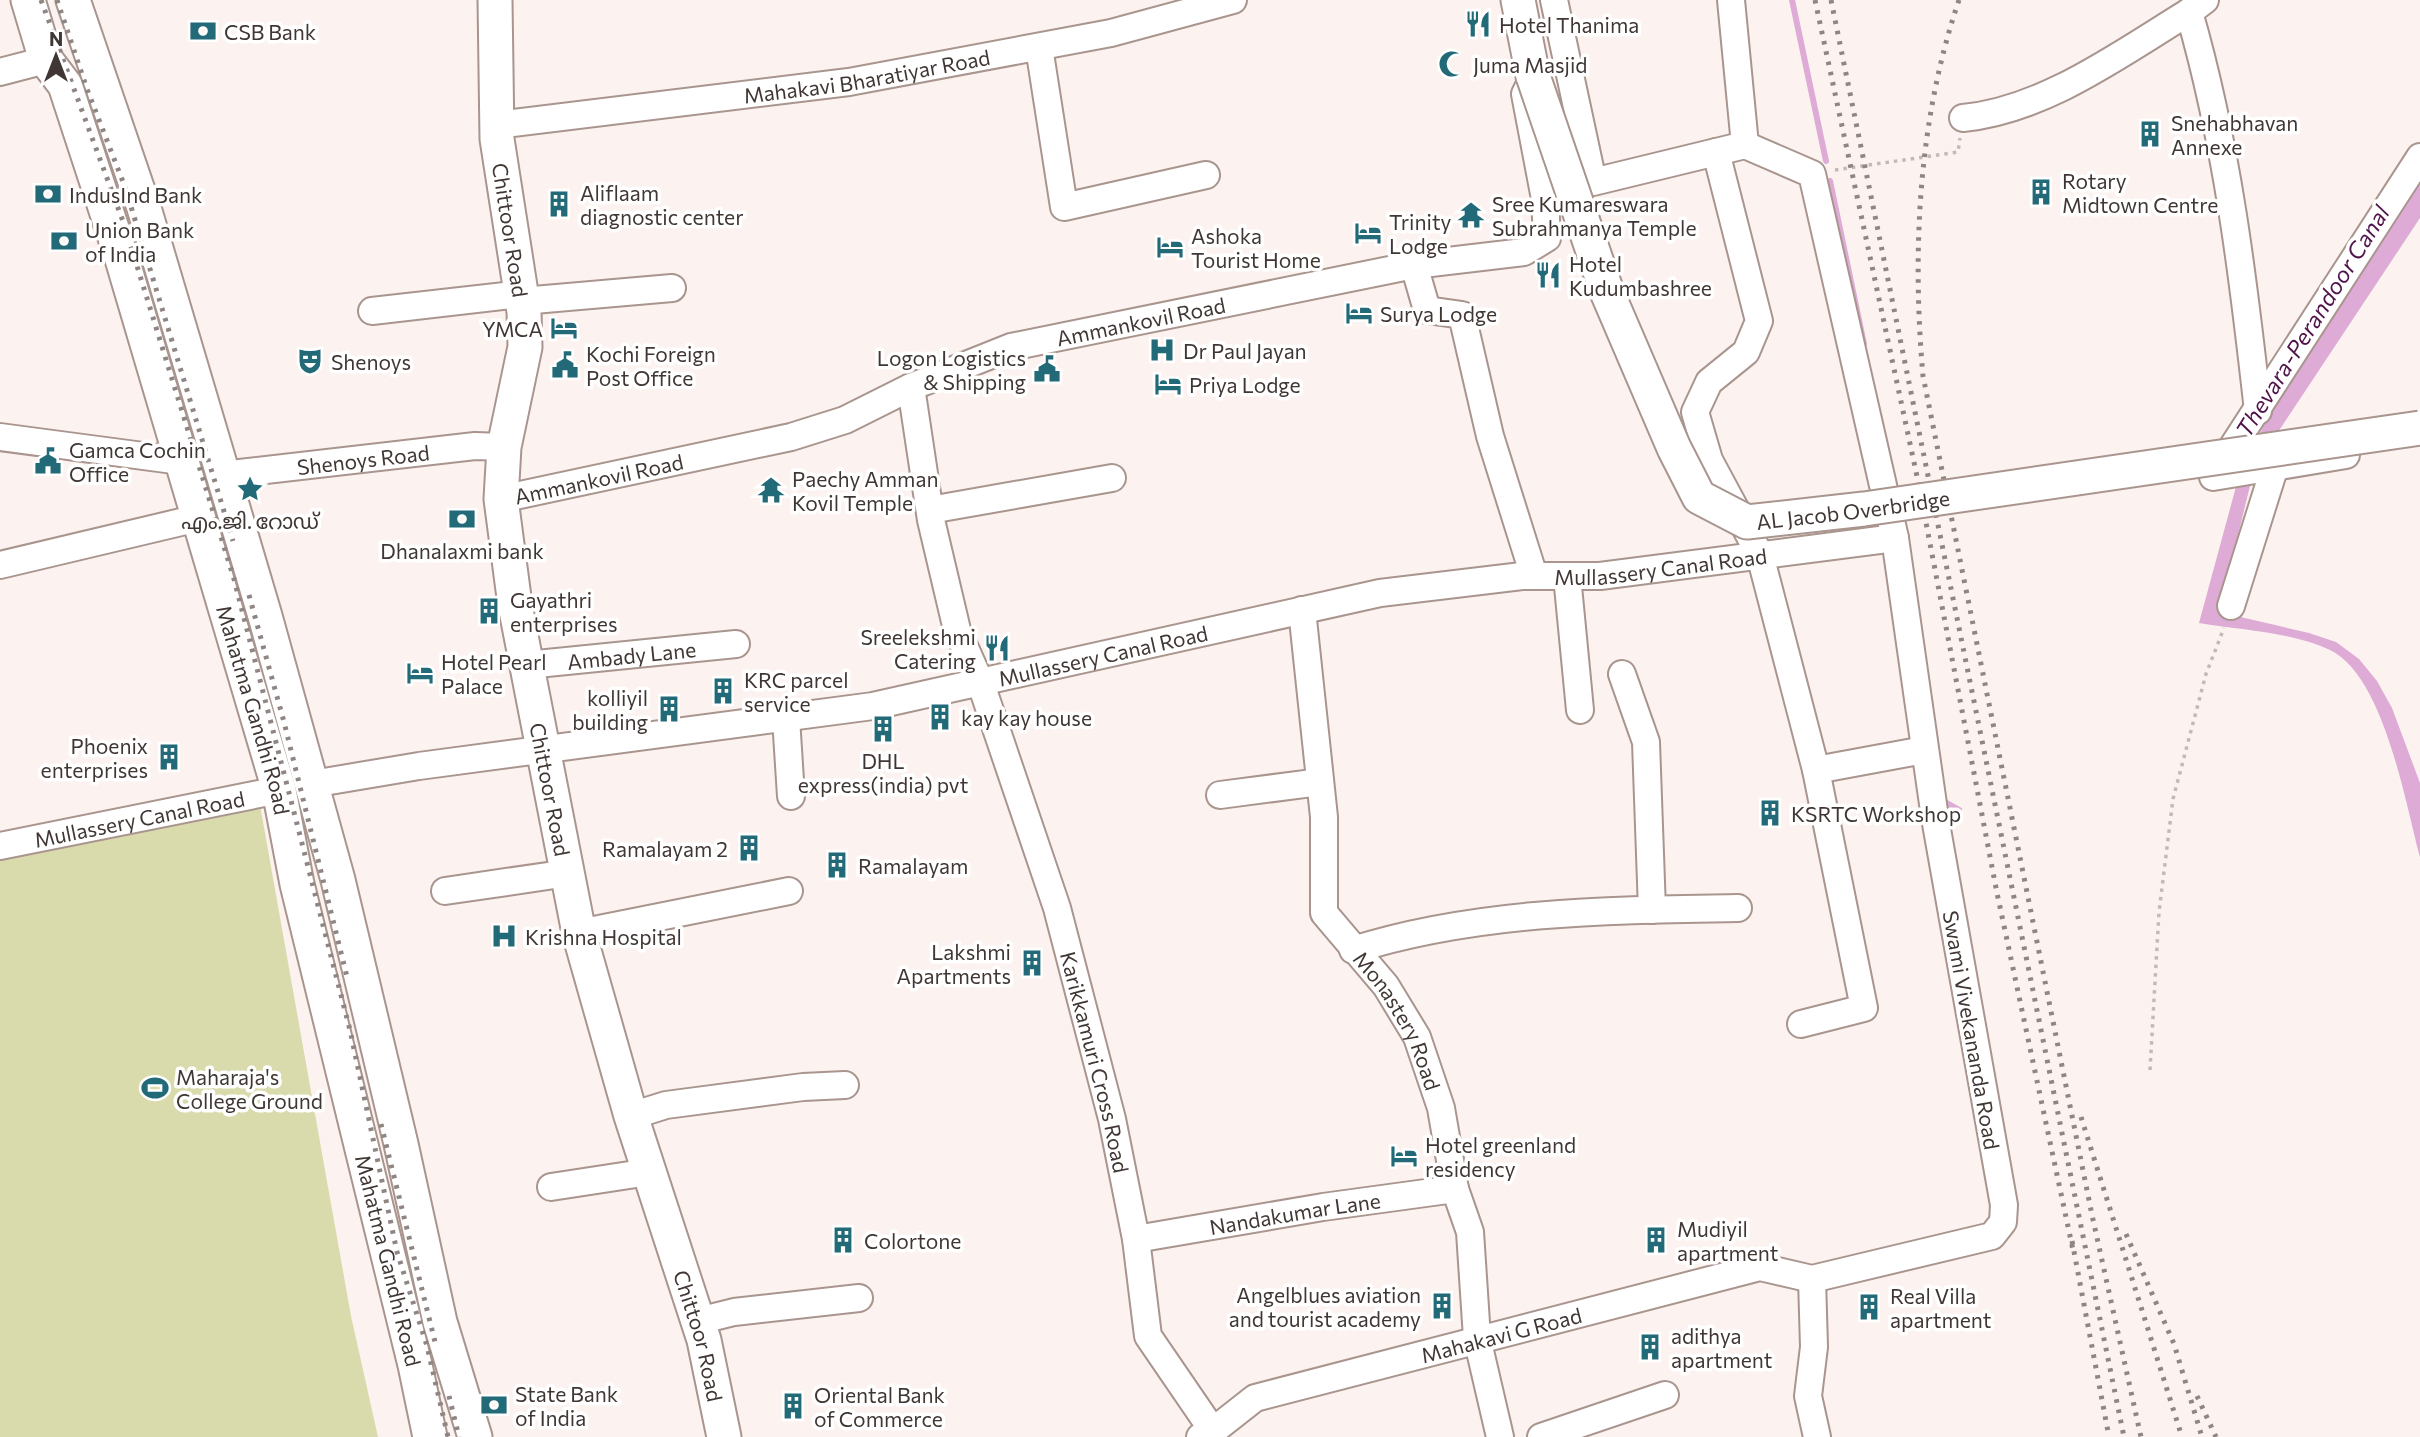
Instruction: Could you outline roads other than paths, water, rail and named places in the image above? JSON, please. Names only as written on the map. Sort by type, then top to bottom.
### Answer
[{"type":"main road","name":"Mahatma Gandhi Road","points":[[28,0],[46,60],[65,85],[122,259],[279,790],[297,884],[430,1437]]},
{"type":"main road","name":"Mahatma Gandhi Road","points":[[73,0],[144,208],[312,784],[401,1144],[440,1322],[475,1437]]},
{"type":"main road","name":"Chittoor Road","points":[[495,0],[496,125],[522,298],[525,347],[504,447],[501,499],[515,605],[579,933],[631,1116],[698,1321],[724,1437]]},
{"type":"main road","name":"AL Jacob Overbridge","points":[[1518,0],[1533,76],[1607,292],[1674,448],[1699,497],[1747,522],[1864,509],[2420,428]]},
{"type":"main road","points":[[321,979],[359,975]]},
{"type":"street","name":"Mahakavi Bharatiyar Road","points":[[496,125],[849,82],[1111,33],[1233,0]]},
{"type":"street","points":[[1553,0],[1593,182],[1745,145],[1731,0]]},
{"type":"street","points":[[1963,118],[1988,115],[2086,75],[2197,6],[2229,183],[2258,411]]},
{"type":"street","points":[[1039,47],[1064,206],[1206,175]]},
{"type":"street","points":[[0,72],[46,60]]},
{"type":"street","name":"Ammankovil Road","points":[[501,499],[791,437],[845,420],[912,387],[1011,347],[1413,265],[1524,252],[1547,238],[1545,199],[1525,94],[1533,76]]},
{"type":"street","name":"Swami Vivekananda Road","points":[[1745,145],[1812,174],[1849,348],[1895,538],[1924,750],[2004,1205],[2003,1222],[1992,1236],[1812,1279]]},
{"type":"street","points":[[1716,152],[1759,321],[1746,352],[1709,382],[1695,412],[1709,460],[1760,555],[1816,770],[1864,1008],[1801,1024]]},
{"type":"street","points":[[2420,157],[2213,477],[2420,443]]},
{"type":"street","points":[[1413,265],[1427,310],[1462,315],[1490,436],[1534,576]]},
{"type":"street","points":[[372,311],[672,288]]},
{"type":"street","name":"Karikkamuri Cross Road","points":[[912,387],[930,510],[957,630],[981,684],[1057,908],[1112,1119],[1136,1239],[1148,1336],[1207,1434]]},
{"type":"street","points":[[0,437],[181,461]]},
{"type":"street","name":"Shenoys Road","points":[[222,475],[475,446],[504,447]]},
{"type":"street","points":[[2231,606],[2271,467]]},
{"type":"street","points":[[930,510],[1112,478]]},
{"type":"street","points":[[0,565],[198,518]]},
{"type":"street","name":"Mullassery Canal Road","points":[[312,784],[419,766],[873,706],[1380,593],[1534,576],[1600,576],[1895,538]]},
{"type":"street","points":[[1567,576],[1580,710]]},
{"type":"street","name":"Monastery Road","points":[[1302,610],[1324,817],[1324,914],[1386,986],[1417,1037],[1441,1108],[1455,1189],[1470,1231],[1476,1338],[1500,1437]]},
{"type":"street","name":"Ambady Lane","points":[[527,665],[736,644]]},
{"type":"street","points":[[1622,674],[1646,742],[1652,910]]},
{"type":"street","points":[[786,718],[792,796]]},
{"type":"street","points":[[1816,770],[1924,750]]},
{"type":"street","points":[[1220,795],[1320,782]]},
{"type":"street","name":"Mullassery Canal Road","points":[[0,846],[279,790]]},
{"type":"street","points":[[445,891],[568,873]]},
{"type":"street","points":[[579,933],[789,891]]},
{"type":"street","points":[[1353,950],[1385,940],[1484,921],[1652,910],[1738,908]]},
{"type":"street","points":[[631,1116],[666,1105],[803,1087],[845,1085]]},
{"type":"street","points":[[551,1187],[649,1172]]},
{"type":"street","name":"Nandakumar Lane","points":[[1136,1239],[1455,1189]]},
{"type":"street","name":"Mahakavi G Road","points":[[1207,1434],[1255,1398],[1476,1338],[1760,1267],[1812,1279]]},
{"type":"street","points":[[1812,1279],[1814,1347],[1808,1396],[1817,1437]]},
{"type":"street","points":[[698,1321],[734,1312],[859,1298]]},
{"type":"street","points":[[1541,1437],[1665,1395]]},
{"type":"waterway","points":[[1792,0],[1826,161]]},
{"type":"waterway","points":[[1830,181],[1864,344]]},
{"type":"waterway","points":[[1939,799],[1959,810]]},
{"type":"railway","points":[[41,0],[124,224],[234,579],[350,1030],[397,1252],[427,1346],[448,1437]]},
{"type":"railway","points":[[57,0],[87,89],[125,187],[233,541]]},
{"type":"railway","points":[[1815,0],[1918,481],[1997,893],[2073,1250]]},
{"type":"railway","points":[[1831,0],[2124,1437]]},
{"type":"railway","points":[[1959,0],[1935,92],[1922,187],[1918,282],[1923,376],[2092,1215],[2141,1437]]},
{"type":"railway","points":[[249,595],[284,722],[348,981]]},
{"type":"railway","points":[[2081,1117],[2182,1437]]},
{"type":"railway","points":[[381,1124],[435,1342]]},
{"type":"railway","points":[[2126,1234],[2174,1344],[2202,1437]]},
{"type":"railway","points":[[2072,1241],[2109,1437]]},
{"type":"railway","points":[[449,1396],[459,1437]]},
{"type":"railway","points":[[2197,1396],[2216,1437]]},
{"type":"place","name":"Hotel Thanima","points":[[1478,24]]},
{"type":"place","name":"CSB Bank","points":[[203,31]]},
{"type":"place","name":"Juma Masjid","points":[[1452,64]]},
{"type":"place","name":"Snehabhavan Annexe","points":[[2150,134]]},
{"type":"place","name":"Rotary Midtown Centre","points":[[2041,192]]},
{"type":"place","name":"IndusInd Bank","points":[[48,194]]},
{"type":"place","name":"Aliflaam diagnostic center","points":[[559,204]]},
{"type":"place","name":"Sree Kumareswara Subrahmanya Temple","points":[[1471,215]]},
{"type":"place","name":"Trinity Lodge","points":[[1368,233]]},
{"type":"place","name":"Union Bank of India","points":[[64,241]]},
{"type":"place","name":"Ashoka Tourist Home","points":[[1170,247]]},
{"type":"place","name":"Hotel Kudumbashree","points":[[1548,275]]},
{"type":"place","name":"Surya Lodge","points":[[1359,313]]},
{"type":"place","name":"YMCA","points":[[564,328]]},
{"type":"place","name":"Dr Paul Jayan","points":[[1162,350]]},
{"type":"place","name":"Shenoys","points":[[310,361]]},
{"type":"place","name":"Kochi Foreign Post Office","points":[[565,365]]},
{"type":"place","name":"Logon Logistics & Shipping","points":[[1047,369]]},
{"type":"place","name":"Priya Lodge","points":[[1168,384]]},
{"type":"place","name":"Gamca Cochin Office","points":[[48,461]]},
{"type":"place","name":"എം.ജി. റോഡ്","points":[[250,489]]},
{"type":"place","name":"Paechy Amman Kovil Temple","points":[[771,490]]},
{"type":"place","name":"Dhanalaxmi bank","points":[[462,519]]},
{"type":"place","name":"Gayathri enterprises","points":[[489,611]]},
{"type":"place","name":"Sreelekshmi Catering","points":[[997,648]]},
{"type":"place","name":"Hotel Pearl Palace","points":[[420,673]]},
{"type":"place","name":"KRC parcel service","points":[[723,691]]},
{"type":"place","name":"kolliyil building","points":[[669,709]]},
{"type":"place","name":"kay kay house","points":[[940,717]]},
{"type":"place","name":"DHL express(india) pvt","points":[[883,729]]},
{"type":"place","name":"Phoenix enterprises","points":[[169,757]]},
{"type":"place","name":"KSRTC Workshop","points":[[1770,813]]},
{"type":"place","name":"Ramalayam 2","points":[[749,848]]},
{"type":"place","name":"Ramalayam","points":[[837,865]]},
{"type":"place","name":"Krishna Hospital","points":[[504,936]]},
{"type":"place","name":"Lakshmi Apartments","points":[[1032,963]]},
{"type":"place","name":"Maharaja's College Ground","points":[[155,1088]]},
{"type":"place","name":"Hotel greenland residency","points":[[1404,1156]]},
{"type":"place","name":"Colortone","points":[[843,1240]]},
{"type":"place","name":"Mudiyil apartment","points":[[1656,1240]]},
{"type":"place","name":"Angelblues aviation and tourist academy","points":[[1442,1306]]},
{"type":"place","name":"Real Villa apartment","points":[[1869,1307]]},
{"type":"place","name":"adithya apartment","points":[[1650,1347]]},
{"type":"place","name":"State Bank of India","points":[[494,1405]]},
{"type":"place","name":"Oriental Bank of Commerce","points":[[793,1406]]},
{"type":"water label","name":"Thevara-Perandoor Canal","points":[[2312,321]]}]
